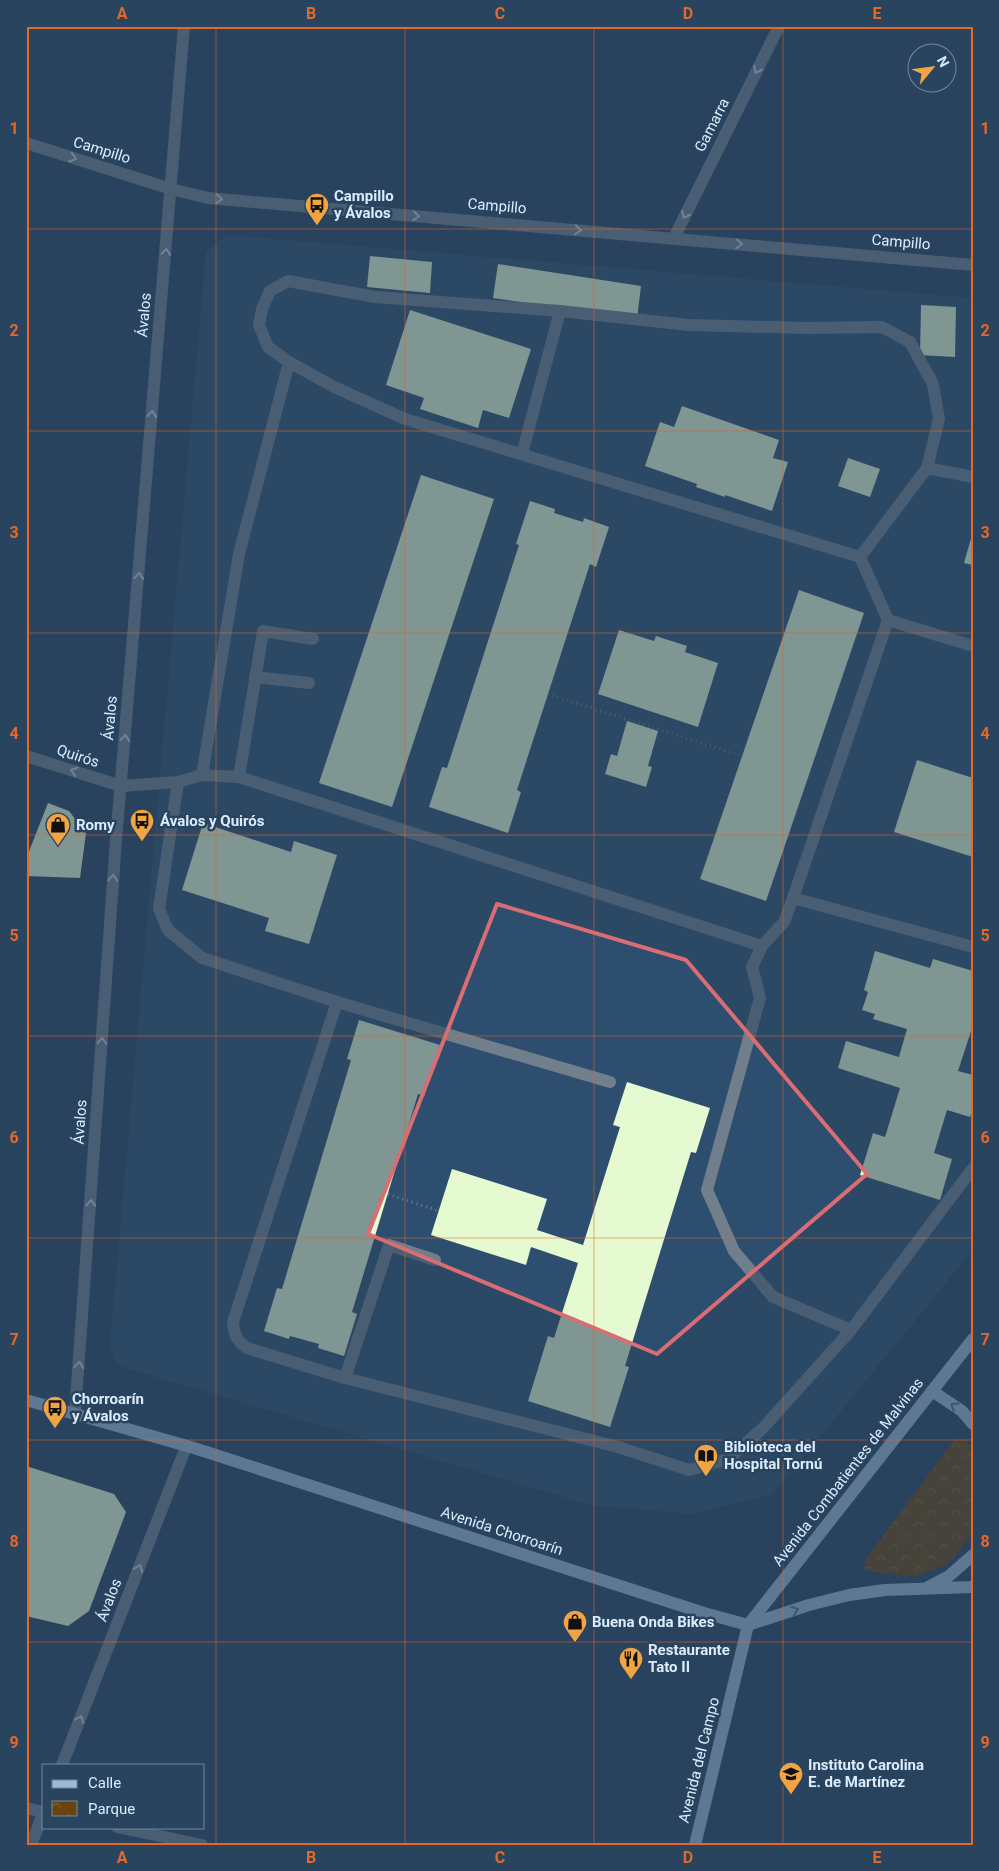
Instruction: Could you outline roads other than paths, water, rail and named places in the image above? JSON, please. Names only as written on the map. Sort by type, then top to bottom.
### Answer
[{"type":"main road","name":"Avenida Combatientes de Malvinas","points":[[748,1625],[973,1339]]},
{"type":"main road","points":[[932,1391],[962,1411],[973,1424]]},
{"type":"main road","name":"Avenida Chorroarín","points":[[26,1400],[186,1447],[695,1610],[748,1625]]},
{"type":"main road","points":[[924,1590],[950,1576],[973,1555]]},
{"type":"main road","points":[[748,1625],[809,1604],[849,1595],[885,1590],[973,1587]]},
{"type":"main road","name":"Avenida del Campo","points":[[694,1845],[748,1625]]},
{"type":"street","name":"Ávalos","points":[[75,1413],[116,840],[184,26]]},
{"type":"street","name":"Gamarra","points":[[674,238],[779,26]]},
{"type":"street","name":"Campillo","points":[[26,143],[171,189],[208,198],[973,265]]},
{"type":"street","points":[[851,1330],[773,1297],[734,1251],[707,1190],[760,998],[752,967],[762,946],[784,922],[888,620],[860,557],[405,419],[334,387],[288,362],[268,347],[259,325],[262,309],[270,292],[288,281],[375,297],[560,311],[689,325],[807,328],[882,327],[910,342],[933,384],[938,419],[927,468],[860,557]]},
{"type":"street","points":[[522,454],[560,311]]},
{"type":"street","points":[[202,774],[239,554],[288,362]]},
{"type":"street","points":[[927,468],[973,477]]},
{"type":"street","points":[[888,620],[973,646]]},
{"type":"street","points":[[239,777],[263,631],[313,639]]},
{"type":"street","points":[[255,677],[309,683]]},
{"type":"street","name":"Quirós","points":[[26,756],[121,786]]},
{"type":"street","points":[[121,786],[178,782],[202,774],[239,777],[762,946]]},
{"type":"street","points":[[178,782],[159,909],[168,930],[202,958],[337,1002],[610,1082]]},
{"type":"street","points":[[793,898],[973,947]]},
{"type":"street","points":[[337,1002],[233,1322],[234,1333],[239,1342],[247,1348],[345,1378],[618,1447],[690,1470],[728,1459],[763,1428],[851,1330],[973,1168]]},
{"type":"street","points":[[345,1378],[389,1246],[435,1260]]},
{"type":"street","name":"Ávalos","points":[[62,1764],[186,1447]]},
{"type":"street","points":[[26,1808],[42,1812]]},
{"type":"street","points":[[31,1845],[42,1817]]},
{"type":"street","points":[[122,1828],[202,1845]]},
{"type":"place","name":"Campillo y Ávalos","points":[[317,226]]},
{"type":"place","name":"Ávalos y Quirós","points":[[142,842]]},
{"type":"place","name":"Romy","points":[[58,846]]},
{"type":"place","name":"Chorroarín y Ávalos","points":[[55,1429]]},
{"type":"place","name":"Biblioteca del Hospital Tornú","points":[[706,1477]]},
{"type":"place","name":"Buena Onda Bikes","points":[[575,1643]]},
{"type":"place","name":"Restaurante Tato II","points":[[631,1680]]},
{"type":"place","name":"Instituto Carolina E. de Martínez","points":[[791,1795]]}]
